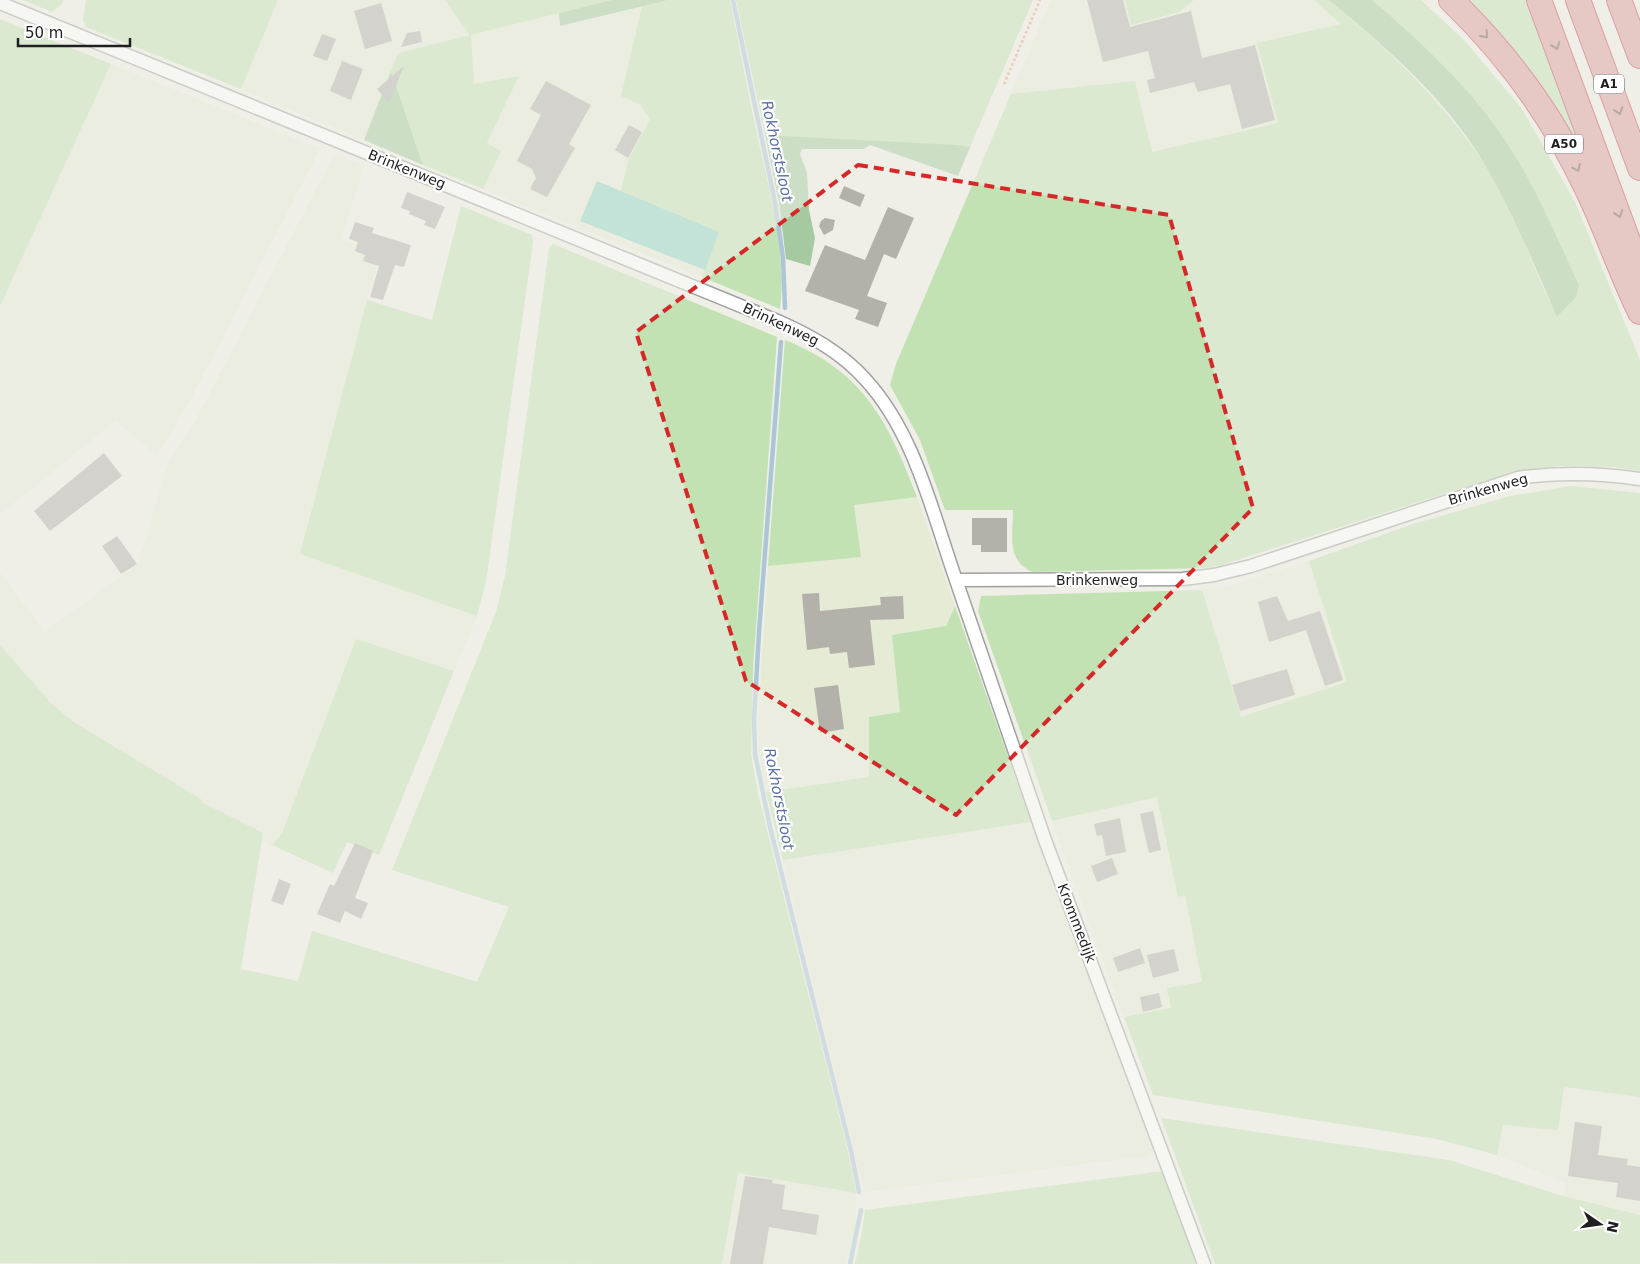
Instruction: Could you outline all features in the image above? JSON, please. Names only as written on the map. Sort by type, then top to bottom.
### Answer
[{"type":"highway","name":"A50","points":[[1451,0],[1512,66],[1569,151],[1602,222],[1640,312]]},
{"type":"highway","name":"A1","points":[[1539,0],[1640,272]]},
{"type":"highway","name":"A1","points":[[1578,0],[1640,168]]},
{"type":"highway","points":[[1619,0],[1640,56]]},
{"type":"street","name":"Brinkenweg","points":[[0,4],[762,314],[822,343],[865,378],[894,419],[915,464],[956,580],[1156,580],[1214,575],[1251,566],[1518,478],[1543,474],[1600,473],[1640,479]]},
{"type":"street","name":"Krommedijk","points":[[956,580],[1045,840],[1204,1264]]},
{"type":"path","points":[[1004,84],[1040,0]]},
{"type":"highlighted area","points":[[858,165],[1169,215],[1253,508],[956,815],[746,681],[636,332]]},
{"type":"green space","points":[[23,0],[63,0],[62,4],[52,12]]},
{"type":"green space","points":[[86,0],[278,0],[241,89],[86,27],[83,20]]},
{"type":"green space","points":[[278,0],[445,0],[471,35],[559,13],[560,26],[642,6],[621,95],[639,104],[650,118],[629,158],[719,232],[702,277],[483,189],[501,151],[487,144],[519,76],[473,84],[470,35],[398,53],[364,140],[241,89]]},
{"type":"green space","points":[[445,0],[612,0],[471,35],[474,84],[519,76],[487,143],[501,151],[483,189],[423,165],[391,71],[398,53],[470,35]]},
{"type":"green space","points":[[612,0],[668,0],[560,26],[559,13]]},
{"type":"green space","points":[[668,0],[730,0],[776,223],[781,266],[782,288],[780,309],[702,277],[719,232],[621,191],[629,158],[650,119],[639,104],[621,96],[642,6]]},
{"type":"green space","points":[[736,0],[1033,0],[970,147],[765,135]]},
{"type":"green space","points":[[1051,0],[1125,0],[1131,24],[1190,4],[1194,0],[1314,0],[1341,24],[1316,31],[1278,123],[1152,152],[1135,81],[1011,94]]},
{"type":"green space","points":[[1125,0],[1194,0],[1179,12],[1131,25]]},
{"type":"green space","points":[[1314,0],[1329,0],[1355,22],[1426,91],[1469,141],[1505,198],[1519,227],[1543,288],[1558,316],[1579,285],[1519,162],[1488,116],[1453,75],[1372,0],[1421,0],[1465,41],[1522,109],[1575,202],[1640,360],[1640,471],[1615,467],[1560,466],[1527,472],[1459,489],[1222,565],[1206,568],[1032,572],[1018,561],[1015,554],[1012,538],[1013,510],[945,510],[920,440],[890,385],[896,364],[1011,94],[1135,81],[1152,152],[1278,123],[1257,43],[1341,24]]},
{"type":"green space","points":[[1329,0],[1372,0],[1453,75],[1488,116],[1519,162],[1579,285],[1576,297],[1557,317],[1527,247],[1505,202],[1467,137],[1420,81]]},
{"type":"green space","points":[[1462,0],[1527,0],[1602,198]]},
{"type":"green space","points":[[0,19],[111,64],[0,306]]},
{"type":"green space","points":[[111,64],[320,149],[186,408],[157,455],[115,421],[0,514],[0,306]]},
{"type":"green space","points":[[391,71],[423,165],[364,140]]},
{"type":"green space","points":[[765,135],[970,147],[958,176],[870,145],[864,149],[802,149],[800,154],[807,173],[809,210],[815,238],[810,266],[786,259],[779,202]]},
{"type":"green space","points":[[339,156],[364,166],[341,239],[380,252],[300,553],[477,616],[454,671],[356,640],[282,833],[272,845],[262,840],[263,833],[203,803],[201,799],[72,721],[50,702],[0,645],[0,573],[45,632],[138,564],[168,464],[199,414],[332,159]]},
{"type":"green space","points":[[461,206],[532,235],[533,242],[486,582],[477,616],[300,554],[367,300],[432,320]]},
{"type":"green space","points":[[553,244],[777,337],[753,669],[751,754],[758,794],[848,1152],[856,1193],[738,1173],[722,1264],[0,1263],[0,645],[50,702],[72,721],[201,799],[203,803],[263,833],[241,969],[298,981],[312,931],[477,982],[509,907],[392,870],[496,612],[505,576],[549,248]]},
{"type":"green space","points":[[785,340],[835,367],[870,402],[895,445],[917,497],[854,505],[861,557],[768,566]]},
{"type":"green space","points":[[1571,486],[1640,493],[1640,1097],[1564,1087],[1558,1130],[1503,1125],[1497,1155],[1437,1139],[1153,1095],[1124,1017],[1171,1008],[1167,988],[1202,982],[1185,895],[1178,897],[1157,797],[1052,821],[978,611],[981,596],[1202,590],[1241,717],[1347,682],[1309,561],[1410,525],[1510,496]]},
{"type":"green space","points":[[917,497],[955,606],[900,712],[869,717],[869,777],[766,792],[759,753],[758,719],[768,566],[861,557],[854,505]]},
{"type":"green space","points":[[1309,561],[1347,683],[1241,717],[1202,590],[1231,586]]},
{"type":"green space","points":[[955,606],[1031,822],[783,860],[766,792],[869,777],[869,717],[900,712],[892,635],[946,626]]},
{"type":"green space","points":[[356,639],[454,671],[379,855],[347,842],[333,873],[272,845],[282,833]]},
{"type":"green space","points":[[1157,797],[1178,896],[1185,895],[1202,982],[1171,1008],[1124,1017],[1052,821]]},
{"type":"green space","points":[[1031,822],[1154,1152],[1148,1156],[863,1192],[783,860]]},
{"type":"green space","points":[[1564,1087],[1640,1097],[1640,1215],[1563,1196],[1566,1183],[1497,1155],[1502,1125]]},
{"type":"green space","points":[[1161,1118],[1449,1160],[1563,1196],[1640,1215],[1640,1264],[1215,1264]]},
{"type":"green space","points":[[1162,1172],[1197,1264],[855,1264],[865,1210]]},
{"type":"green space","points":[[737,1173],[856,1193],[856,1226],[846,1264],[722,1264]]},
{"type":"shaded area","points":[[597,181],[719,232],[705,270],[580,221]]},
{"type":"building","points":[[1087,0],[1123,0],[1130,27],[1191,11],[1202,58],[1255,45],[1275,120],[1242,129],[1230,84],[1198,92],[1194,82],[1150,93],[1147,80],[1155,78],[1148,51],[1103,62]]},
{"type":"building","points":[[381,3],[392,41],[365,49],[354,11]]},
{"type":"building","points":[[420,31],[422,42],[401,47],[407,33]]},
{"type":"building","points":[[322,34],[336,39],[327,61],[313,56]]},
{"type":"building","points":[[342,61],[363,69],[351,100],[330,91]]},
{"type":"building","points":[[404,66],[389,103],[377,89]]},
{"type":"building","points":[[546,81],[591,105],[569,144],[575,148],[547,197],[530,189],[536,178],[532,169],[517,161],[541,115],[530,109]]},
{"type":"building","points":[[629,125],[642,132],[628,158],[615,150]]},
{"type":"building","points":[[844,186],[865,195],[860,207],[839,198]]},
{"type":"building","points":[[407,192],[445,207],[435,229],[424,225],[426,221],[409,214],[410,211],[401,208]]},
{"type":"building","points":[[888,207],[914,218],[896,259],[884,254],[867,296],[887,303],[878,327],[855,319],[859,310],[805,291],[825,245],[865,260]]},
{"type":"building","points":[[825,218],[835,220],[833,230],[824,235],[819,226]]},
{"type":"building","points":[[355,222],[374,228],[372,233],[411,245],[404,267],[395,265],[383,300],[370,297],[379,266],[363,261],[365,255],[355,251],[358,242],[349,239]]},
{"type":"building","points":[[104,453],[122,476],[50,531],[34,511]]},
{"type":"building","points":[[972,518],[1007,518],[1007,552],[981,552],[981,545],[972,545]]},
{"type":"building","points":[[117,536],[137,564],[121,574],[102,546]]},
{"type":"building","points":[[819,593],[820,611],[881,605],[880,597],[903,596],[904,619],[870,620],[875,665],[849,668],[847,652],[830,654],[829,647],[807,650],[802,594]]},
{"type":"building","points":[[1277,596],[1288,621],[1320,611],[1343,680],[1325,686],[1306,630],[1269,642],[1258,602]]},
{"type":"building","points":[[1287,669],[1295,695],[1240,711],[1232,685]]},
{"type":"building","points":[[838,685],[844,729],[820,733],[814,688]]},
{"type":"building","points":[[1153,811],[1161,850],[1149,853],[1140,814]]},
{"type":"building","points":[[1120,818],[1126,852],[1106,856],[1102,835],[1097,836],[1094,824]]},
{"type":"building","points":[[355,843],[373,851],[355,898],[368,903],[361,919],[345,911],[340,923],[317,914],[330,884],[334,886]]},
{"type":"building","points":[[1112,858],[1118,874],[1097,882],[1091,866]]},
{"type":"building","points":[[279,879],[291,884],[283,905],[271,901]]},
{"type":"building","points":[[1140,948],[1145,963],[1118,972],[1113,958]]},
{"type":"building","points":[[1174,949],[1179,971],[1153,978],[1147,955]]},
{"type":"building","points":[[1159,993],[1162,1007],[1143,1012],[1140,997]]},
{"type":"building","points":[[1575,1122],[1602,1126],[1598,1155],[1628,1159],[1627,1165],[1640,1167],[1640,1201],[1616,1197],[1618,1183],[1568,1176]]},
{"type":"building","points":[[745,1176],[773,1180],[772,1183],[785,1185],[782,1209],[819,1215],[816,1235],[769,1227],[763,1264],[730,1264]]},
{"type":"waterway","name":"Rokhorstsloot","points":[[733,0],[775,202],[783,258],[785,308]]},
{"type":"waterway","name":"Rokhorstsloot","points":[[781,342],[759,632],[754,719],[755,754],[770,827],[851,1151],[859,1192]]},
{"type":"waterway","name":"Rokhorstsloot","points":[[850,1264],[861,1210]]}]
